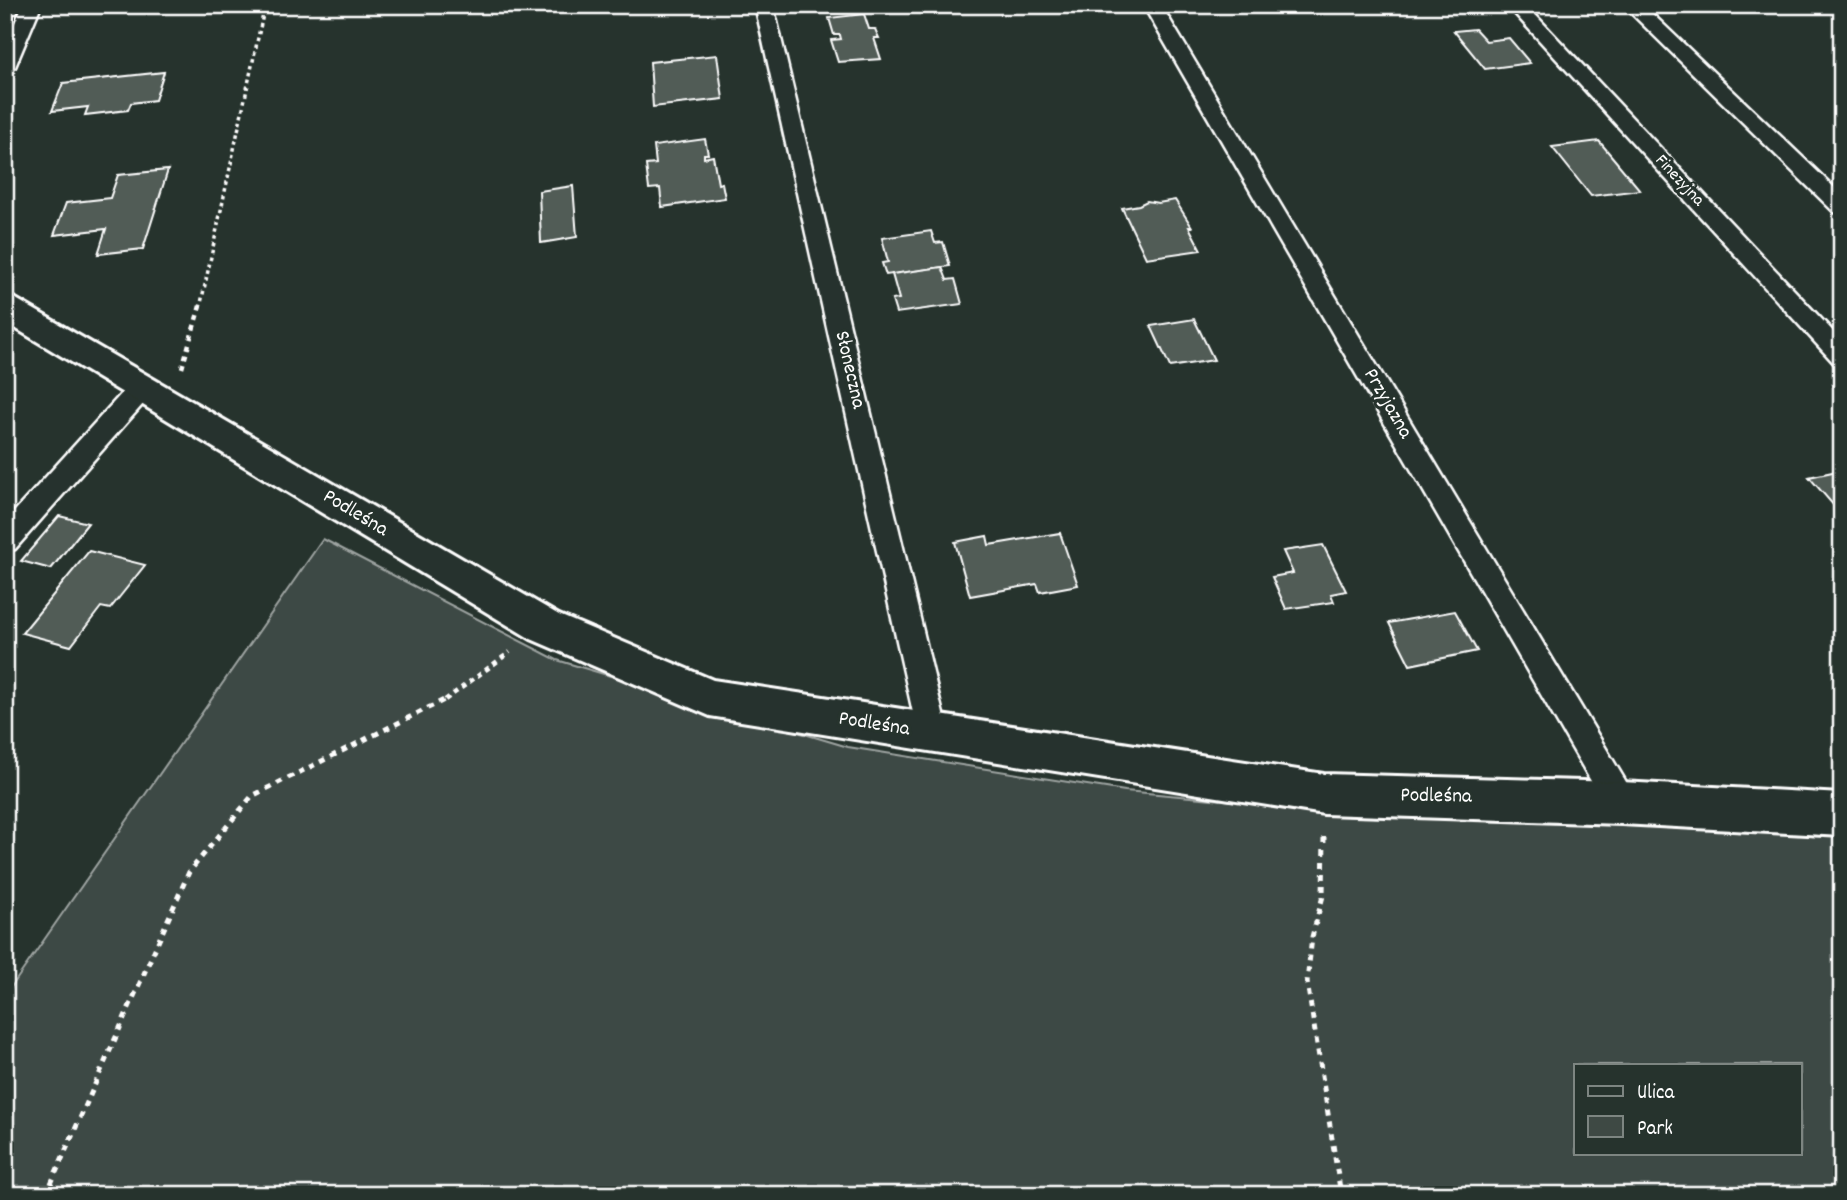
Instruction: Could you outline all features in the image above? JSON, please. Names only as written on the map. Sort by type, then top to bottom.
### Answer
[{"type":"street","name":"Podleśna","points":[[5,307],[545,627],[710,698],[933,735],[1324,794],[1621,803],[1842,815]]},
{"type":"lane","points":[[5,67],[32,5]]},
{"type":"lane","name":"Słoneczna","points":[[764,5],[933,735]]},
{"type":"lane","name":"Przyjazna","points":[[1152,5],[1621,803]]},
{"type":"lane","name":"Finezyjna","points":[[1516,5],[1842,356]]},
{"type":"lane","points":[[1632,5],[1842,207]]},
{"type":"lane","points":[[5,541],[156,397]]},
{"type":"path","points":[[156,397],[199,311],[265,5]]},
{"type":"path","points":[[46,1195],[189,872],[252,796],[450,697],[545,627]]},
{"type":"path","points":[[1324,794],[1323,896],[1312,937],[1307,982],[1341,1195]]},
{"type":"green space","points":[[323,539],[557,660],[848,747],[1125,791],[1410,817],[1842,833],[1842,1195],[5,1195],[5,996]]},
{"type":"building","points":[[864,14],[869,29],[875,29],[879,38],[874,38],[881,59],[838,62],[831,40],[841,39],[840,35],[834,35],[829,18]]},
{"type":"building","points":[[1475,29],[1486,41],[1509,38],[1530,63],[1485,69],[1454,31]]},
{"type":"building","points":[[717,55],[723,99],[653,107],[650,62]]},
{"type":"building","points":[[164,72],[155,100],[131,103],[128,110],[85,115],[88,107],[52,111],[63,83]]},
{"type":"building","points":[[705,139],[708,154],[704,154],[704,158],[713,156],[718,184],[722,183],[725,198],[662,207],[660,188],[649,189],[646,165],[656,164],[654,146]]},
{"type":"building","points":[[1599,141],[1640,190],[1591,196],[1552,147]]},
{"type":"building","points":[[168,170],[143,249],[98,254],[106,229],[54,235],[66,203],[110,198],[118,175]]},
{"type":"building","points":[[573,186],[577,237],[541,243],[539,191]]},
{"type":"building","points":[[1175,200],[1192,227],[1189,227],[1201,250],[1146,258],[1122,208],[1147,201],[1158,203]]},
{"type":"building","points":[[931,231],[935,243],[943,242],[950,266],[886,275],[882,263],[888,262],[882,238]]},
{"type":"building","points":[[942,267],[947,280],[955,279],[962,304],[896,313],[892,300],[899,299],[892,274]]},
{"type":"building","points":[[1194,319],[1214,360],[1170,367],[1151,326]]},
{"type":"building","points":[[1842,470],[1842,514],[1841,514],[1809,477]]},
{"type":"building","points":[[59,516],[88,523],[51,569],[21,561]]},
{"type":"building","points":[[1060,533],[1078,585],[1040,592],[1037,584],[970,596],[955,542],[987,536],[989,545]]},
{"type":"building","points":[[1323,545],[1346,591],[1331,594],[1334,602],[1286,609],[1272,577],[1293,573],[1283,551]]},
{"type":"building","points":[[89,551],[145,565],[110,609],[101,607],[71,646],[22,633]]},
{"type":"building","points":[[1455,611],[1477,651],[1410,665],[1389,623]]}]
